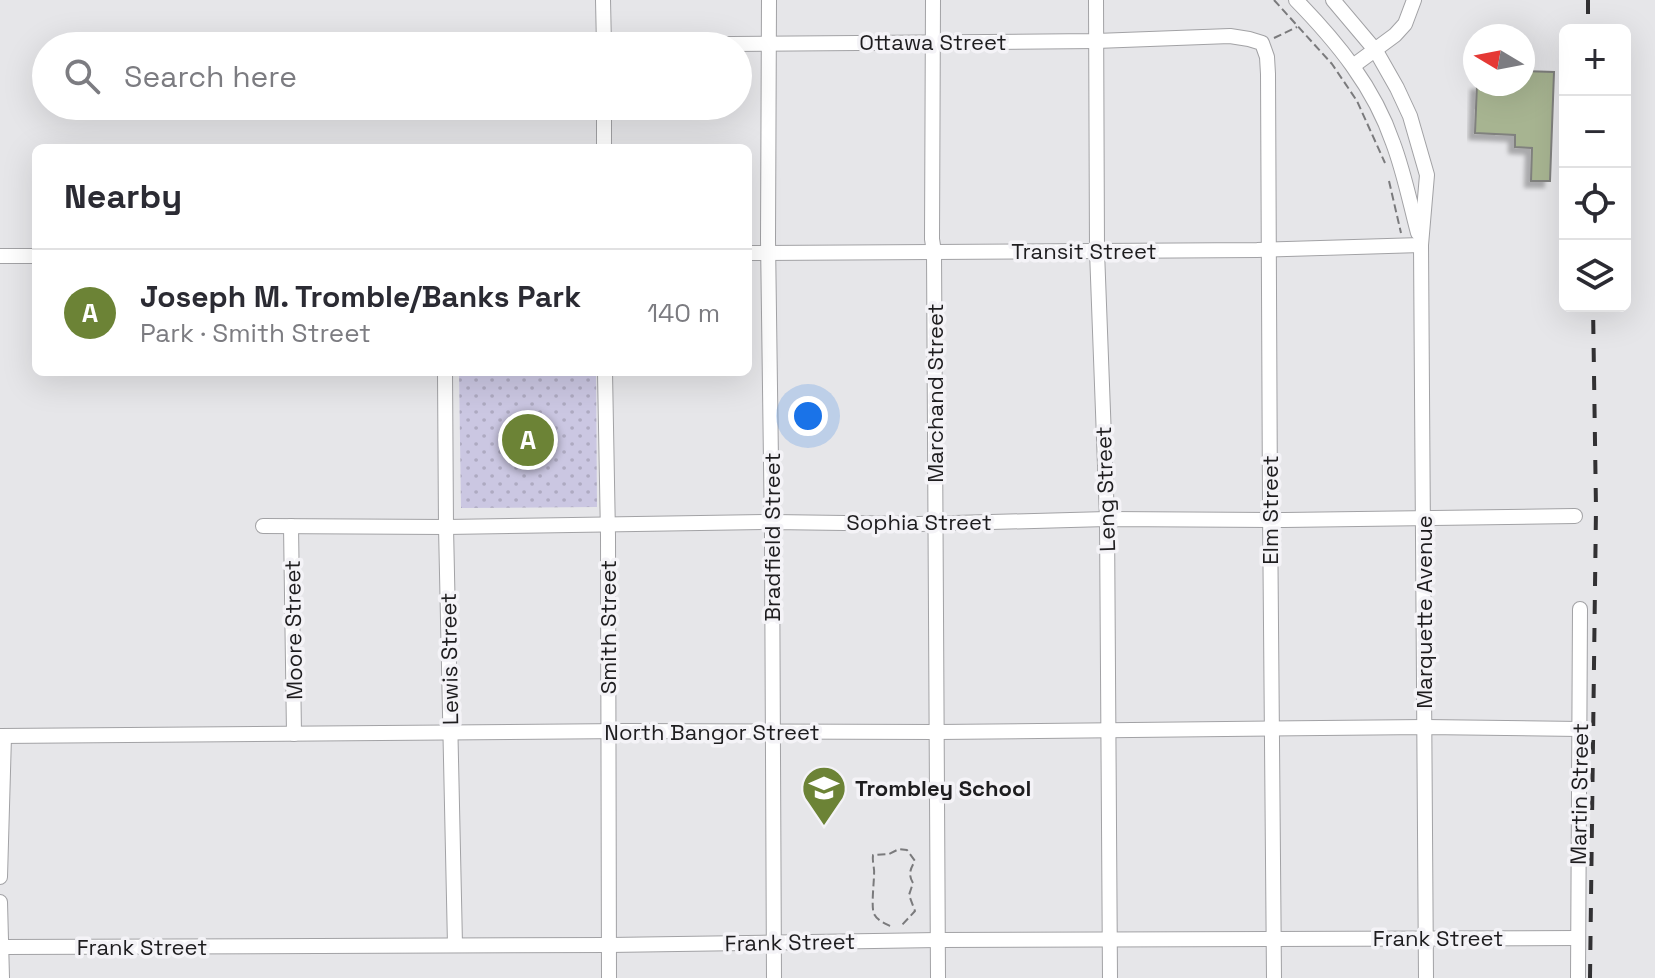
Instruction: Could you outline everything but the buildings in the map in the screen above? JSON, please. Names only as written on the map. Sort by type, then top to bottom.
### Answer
[{"type":"street","points":[[603,0],[604,32]]},
{"type":"street","name":"Bradfield Street","points":[[769,0],[774,978]]},
{"type":"street","name":"Marchand Street","points":[[933,0],[938,978]]},
{"type":"street","name":"Leng Street","points":[[1096,0],[1097,251],[1107,519],[1110,978]]},
{"type":"street","name":"Marquette Avenue","points":[[1296,0],[1321,25],[1364,80],[1376,101],[1394,143],[1421,245]]},
{"type":"street","name":"Marquette Avenue","points":[[1333,0],[1376,51],[1397,88],[1410,116],[1427,175],[1421,245],[1426,978]]},
{"type":"street","points":[[1353,66],[1395,35],[1405,24],[1414,0]]},
{"type":"street","name":"Ottawa Street","points":[[752,42],[1096,41],[1230,36],[1262,43]]},
{"type":"street","name":"Elm Street","points":[[1262,43],[1268,74],[1274,978]]},
{"type":"street","points":[[604,120],[604,144]]},
{"type":"street","name":"Transit Street","points":[[752,253],[1421,245]]},
{"type":"street","points":[[0,256],[32,256]]},
{"type":"street","name":"Lewis Street","points":[[445,376],[455,945]]},
{"type":"street","name":"Smith Street","points":[[605,376],[609,978]]},
{"type":"street","name":"Sophia Street","points":[[263,526],[1575,516]]},
{"type":"street","name":"Moore Street","points":[[291,526],[294,734]]},
{"type":"street","name":"Martin Street","points":[[1578,978],[1580,609]]},
{"type":"street","name":"North Bangor Street","points":[[2,736],[1425,727],[1580,729]]},
{"type":"street","points":[[0,877],[2,736]]},
{"type":"street","points":[[0,902],[2,978]]},
{"type":"street","name":"Frank Street","points":[[2,947],[1578,938]]},
{"type":"path","points":[[1274,0],[1332,64],[1357,101],[1386,166]]},
{"type":"path","points":[[1262,43],[1298,26]]},
{"type":"path","points":[[1389,180],[1403,246]]},
{"type":"path","points":[[891,927],[876,918],[872,909],[873,855],[889,854],[899,849],[907,850],[915,861],[910,869],[913,883],[909,895],[915,911],[900,927]]},
{"type":"shaded area","points":[[459,376],[596,376],[597,507],[461,508]]},
{"type":"railway","points":[[1588,0],[1588,24]]},
{"type":"railway","points":[[1590,978],[1596,509],[1593,312]]},
{"type":"place","name":"Joseph M. Tromble/Banks Park","points":[[528,440]]},
{"type":"place","name":"Trombley School","points":[[824,827]]}]
